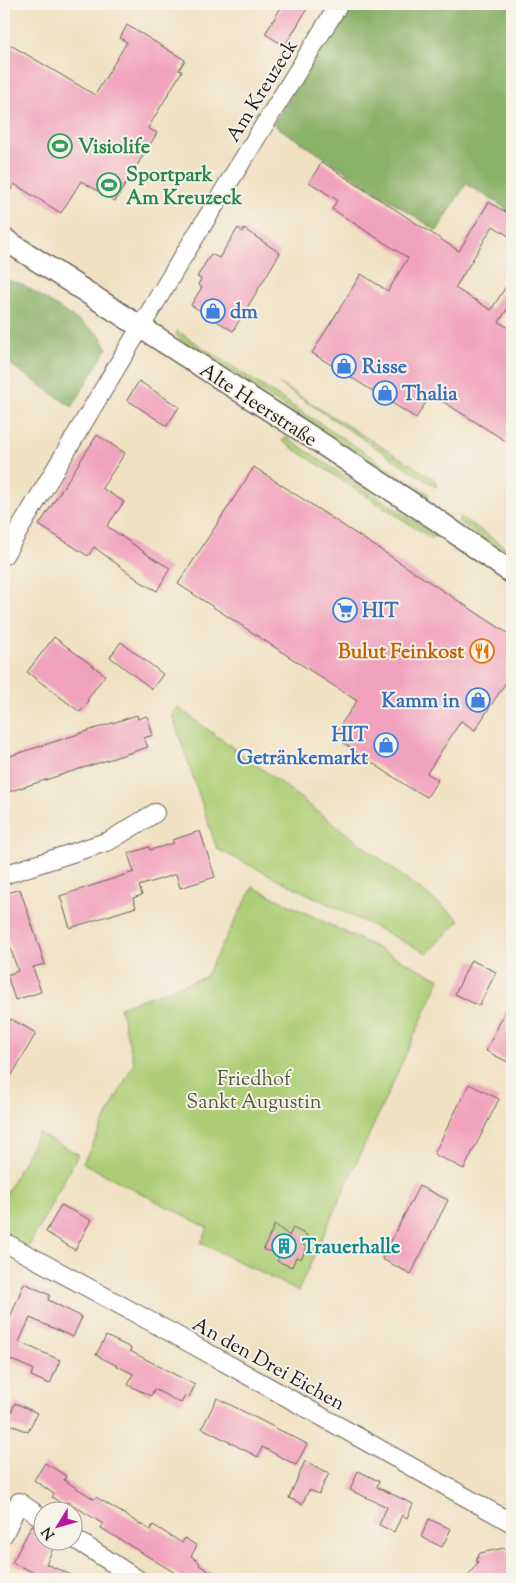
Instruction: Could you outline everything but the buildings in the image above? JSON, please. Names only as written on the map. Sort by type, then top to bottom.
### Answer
[{"type":"street","name":"Am Kreuzeck","points":[[4,555],[178,263],[340,4]]},
{"type":"street","name":"Alte Heerstraße","points":[[4,239],[434,518],[512,573]]},
{"type":"street","points":[[4,875],[109,841],[155,812]]},
{"type":"street","name":"An den Drei Eichen","points":[[4,1242],[172,1333],[512,1524]]},
{"type":"street","points":[[4,1534],[12,1508],[32,1515]]},
{"type":"street","points":[[82,1543],[137,1579]]},
{"type":"green space","points":[[349,4],[512,4],[512,212],[466,184],[437,231],[273,124]]},
{"type":"green space","points":[[4,279],[22,284],[100,335],[107,348],[72,407],[4,360]]},
{"type":"green space","points":[[177,331],[429,494],[426,498],[180,339],[176,335]]},
{"type":"green space","points":[[278,383],[434,479],[436,487]]},
{"type":"green space","points":[[285,437],[437,536],[431,538],[282,441]]},
{"type":"green space","points":[[461,517],[512,552],[512,559],[458,521]]},
{"type":"green space","points":[[177,707],[270,775],[460,920],[427,953],[217,849],[172,714]]},
{"type":"green space","name":"Friedhof Sankt Augustin","points":[[253,887],[440,979],[298,1291],[201,1243],[208,1228],[83,1163],[134,1063],[120,1007],[205,977]]},
{"type":"green space","points":[[38,1133],[78,1154],[28,1248],[4,1235],[4,1198]]},
{"type":"place","name":"Visiolife","points":[[60,146]]},
{"type":"place","name":"Sportpark Am Kreuzeck","points":[[109,185]]},
{"type":"place","name":"dm","points":[[213,311]]},
{"type":"place","name":"Risse","points":[[344,366]]},
{"type":"place","name":"Thalia","points":[[385,393]]},
{"type":"place","name":"HIT","points":[[345,610]]},
{"type":"place","name":"Bulut Feinkost","points":[[482,651]]},
{"type":"place","name":"Kamm in","points":[[478,700]]},
{"type":"place","name":"HIT Getränkemarkt","points":[[386,745]]},
{"type":"place","name":"Trauerhalle","points":[[284,1246]]}]
